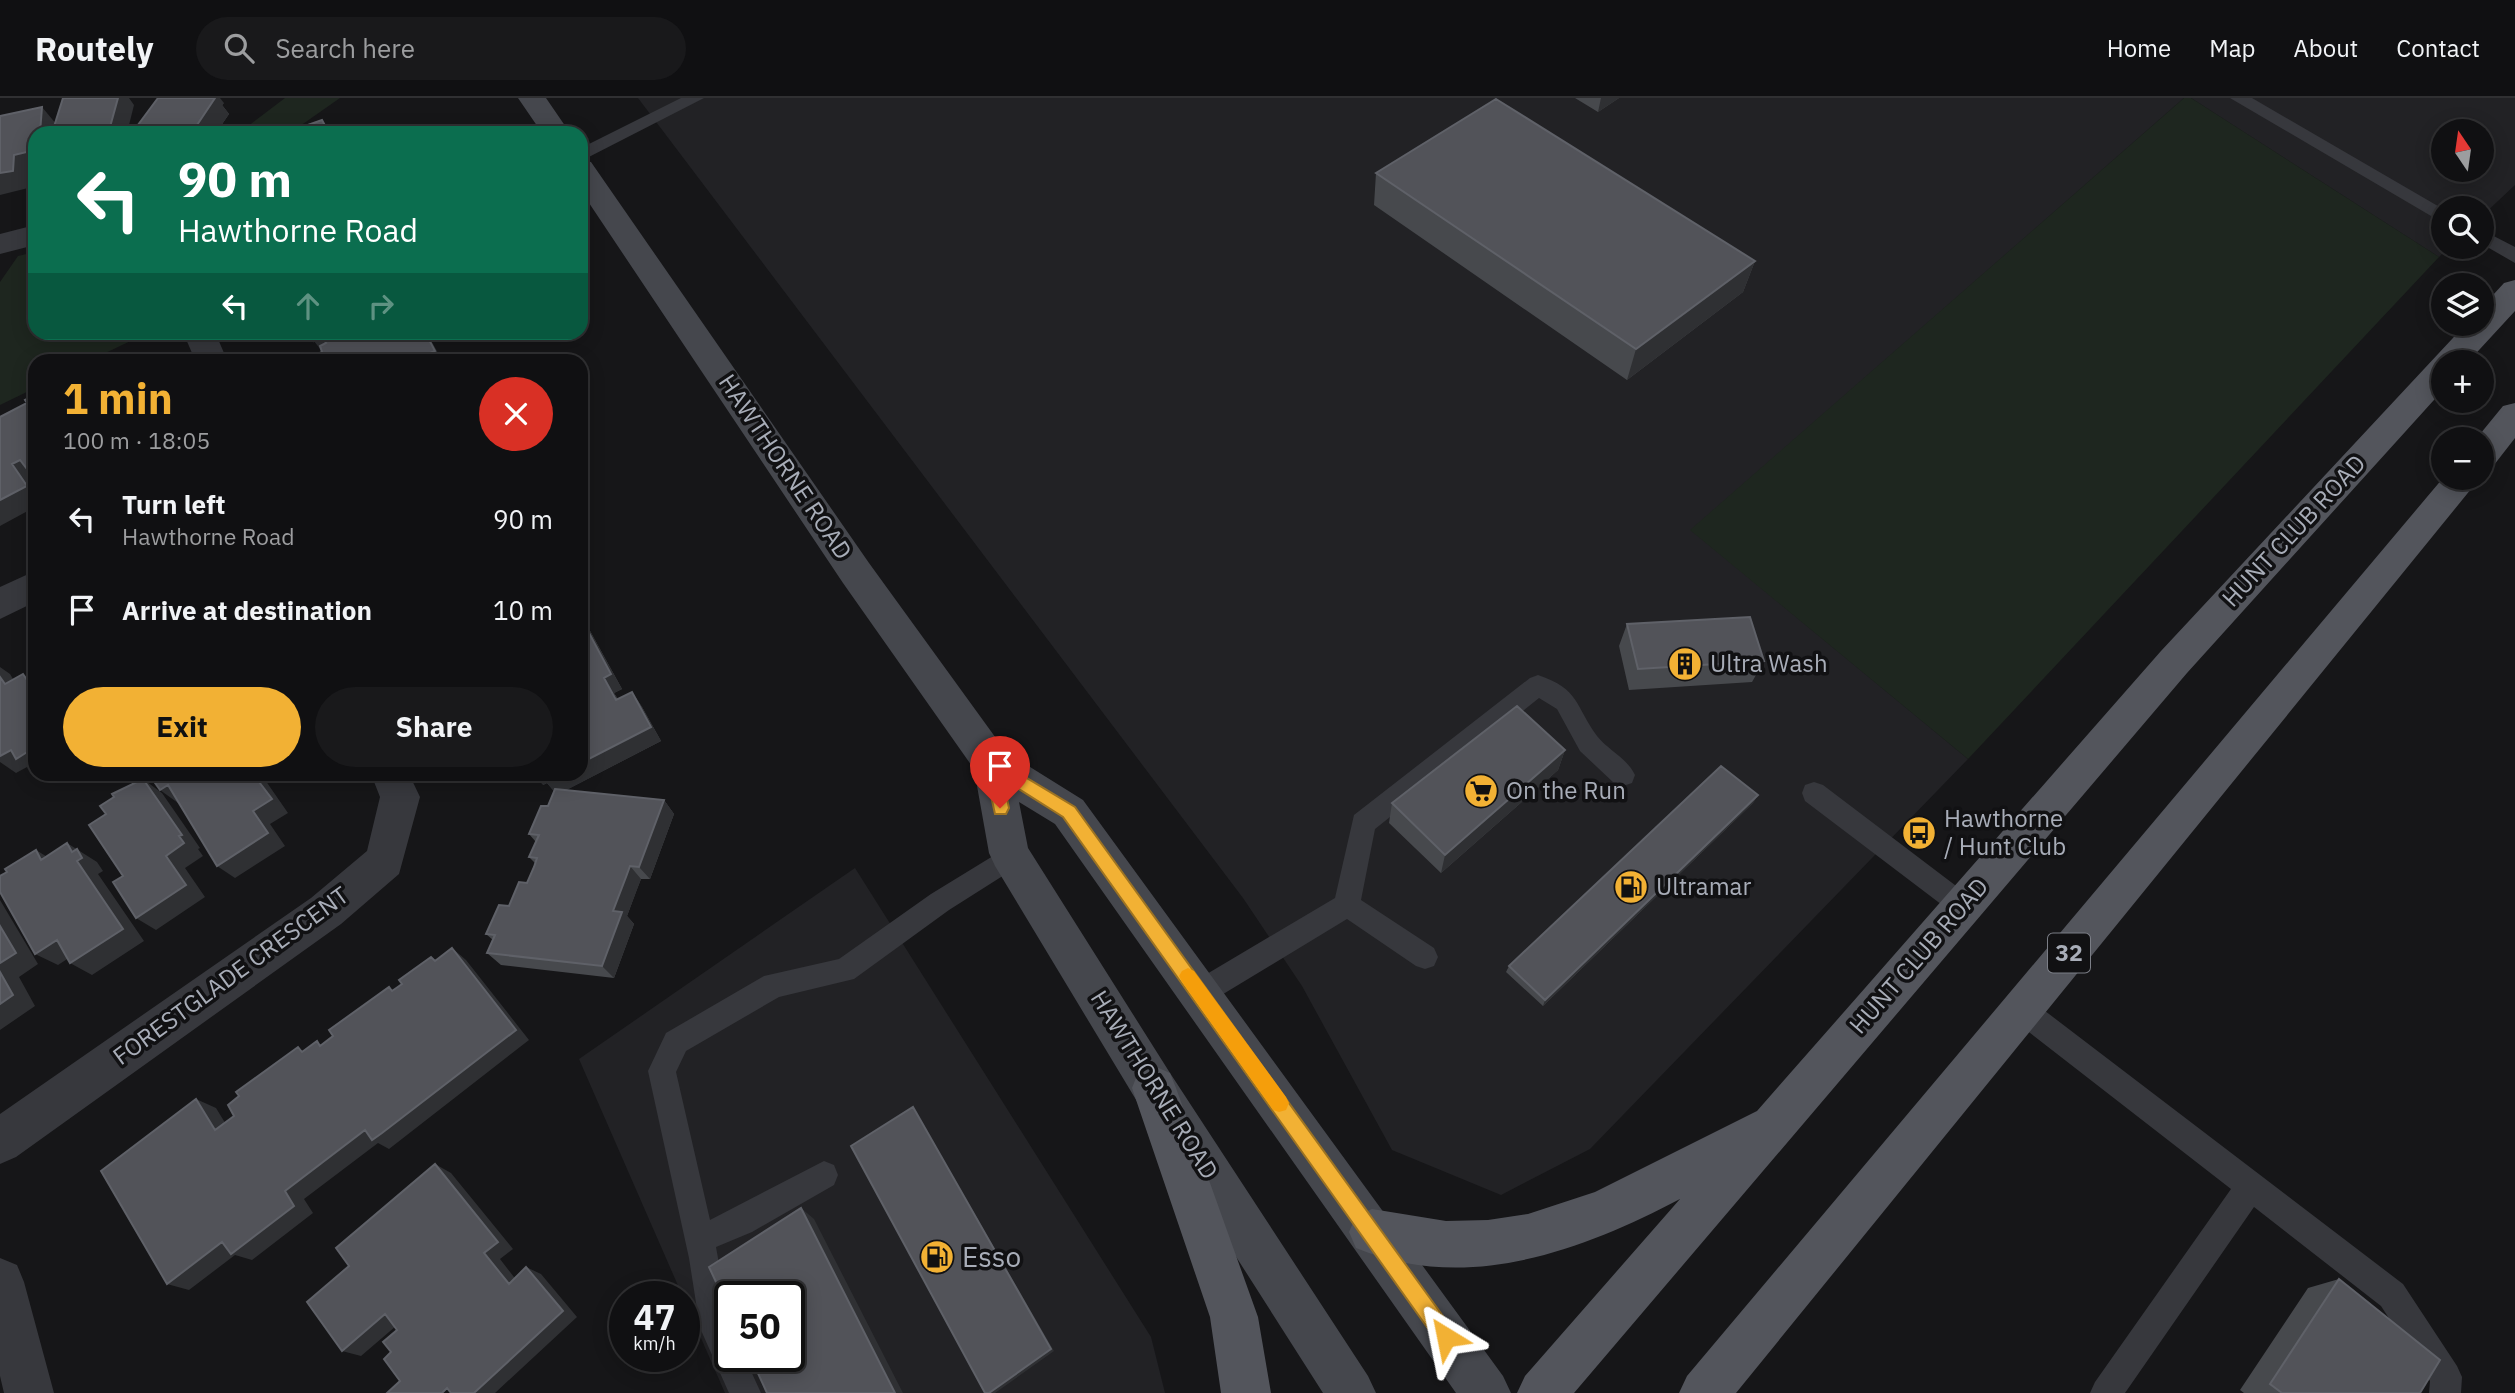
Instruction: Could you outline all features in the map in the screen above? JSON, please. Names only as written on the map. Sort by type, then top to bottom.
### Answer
[{"type":"main road","points":[[532,98],[551,126]]},
{"type":"main road","name":"HAWTHORNE ROAD","points":[[588,179],[856,573],[992,764],[1069,812],[1486,1393]]},
{"type":"main road","points":[[2460,350],[2515,291]]},
{"type":"main road","name":"HUNT CLUB ROAD","points":[[1542,1393],[2174,662],[2431,382]]},
{"type":"main road","name":"32","points":[[1704,1393],[1733,1373],[2022,1010],[2453,490]]},
{"type":"main road","name":"HAWTHORNE ROAD","points":[[992,764],[1011,857],[1154,1088],[1351,1393]]},
{"type":"main road","points":[[1154,1088],[1234,1317],[1246,1393]]},
{"type":"main road","points":[[1372,1232],[1448,1244],[1496,1242],[1550,1232],[1591,1217],[1773,1124]]},
{"type":"street","points":[[0,244],[28,238]]},
{"type":"street","points":[[0,604],[28,589]]},
{"type":"street","name":"FORESTGLADE CRESCENT","points":[[0,1141],[326,911],[385,861],[401,797],[393,781]]},
{"type":"street","points":[[0,1283],[29,1393]]},
{"type":"lane","points":[[588,152],[695,98]]},
{"type":"lane","points":[[2239,98],[2431,209]]},
{"type":"lane","points":[[2494,243],[2515,256]]},
{"type":"lane","points":[[1200,993],[1347,905],[1363,822],[1538,685],[1566,702],[1588,744],[1623,775]]},
{"type":"lane","points":[[1814,793],[1963,906]]},
{"type":"lane","points":[[745,1393],[715,1328],[700,1238],[662,1071],[676,1042],[774,985],[845,970],[940,902],[1011,857]]},
{"type":"lane","points":[[1347,905],[1425,957]]},
{"type":"lane","points":[[2022,1010],[2392,1295],[2446,1377],[2445,1393]]},
{"type":"lane","points":[[700,1238],[742,1222],[824,1175]]},
{"type":"lane","points":[[2106,1393],[2251,1186]]},
{"type":"shaded area","points":[[285,98],[340,98],[300,126],[248,126]]},
{"type":"shaded area","points":[[638,98],[2184,98],[1691,530],[1968,759],[1590,1149],[1501,1195],[1392,1150],[1302,986],[1243,898]]},
{"type":"shaded area","points":[[2184,98],[2191,98],[2431,252],[2431,259],[2437,259],[1968,759],[1690,530]]},
{"type":"shaded area","points":[[2191,98],[2515,98],[2515,185],[2494,205],[2494,196],[2431,196],[2431,252]]},
{"type":"shaded area","points":[[28,254],[28,340],[132,340],[103,354],[28,354],[28,391],[0,405],[0,282],[18,256]]},
{"type":"shaded area","points":[[855,868],[1151,1337],[1165,1393],[725,1393],[716,1372],[805,1372],[805,1281],[714,1281],[714,1368],[700,1336],[700,1281],[676,1281],[579,1059]]},
{"type":"building","points":[[63,98],[118,98],[110,126],[54,126]]},
{"type":"building","points":[[158,98],[215,98],[196,126],[137,126]]},
{"type":"building","points":[[1496,99],[1755,261],[1636,349],[1376,173]]},
{"type":"building","points":[[42,107],[41,126],[28,126],[28,152],[14,155],[13,171],[0,173],[0,116]]},
{"type":"building","points":[[322,120],[325,126],[305,126]]},
{"type":"building","points":[[324,340],[429,340],[435,351],[427,354],[317,354],[322,352],[320,346],[326,343]]},
{"type":"building","points":[[28,398],[28,469],[20,460],[12,464],[27,486],[0,500],[0,417],[27,403],[25,400]]},
{"type":"building","points":[[1750,617],[1764,661],[1638,669],[1627,624]]},
{"type":"building","points":[[588,631],[611,674],[604,678],[616,700],[632,692],[651,727],[588,759]]},
{"type":"building","points":[[23,674],[28,682],[28,751],[16,759],[11,750],[0,756],[0,677],[5,684]]},
{"type":"building","name":"On the Run","points":[[1517,706],[1565,750],[1445,855],[1392,803]]},
{"type":"building","name":"Ultramar","points":[[1721,766],[1758,795],[1545,1000],[1509,966]]},
{"type":"building","points":[[144,781],[182,835],[179,836],[184,843],[166,856],[186,885],[136,918],[113,882],[123,876],[89,825],[106,814],[100,806],[114,797],[112,794]]},
{"type":"building","points":[[154,781],[258,781],[272,799],[253,811],[268,833],[217,866],[168,785],[160,790]]},
{"type":"building","points":[[555,789],[664,800],[639,867],[630,866],[613,911],[622,912],[602,966],[487,953],[495,935],[486,934],[499,905],[509,906],[519,882],[527,883],[534,867],[537,858],[529,857],[539,835],[529,834],[541,806],[548,806]]},
{"type":"building","points":[[67,843],[72,852],[77,849],[82,858],[77,861],[123,929],[70,963],[57,940],[35,954],[0,892],[0,876],[7,872],[5,869],[36,850],[41,860]]},
{"type":"building","points":[[0,926],[16,953],[0,963]]},
{"type":"building","points":[[452,948],[516,1030],[372,1140],[365,1130],[285,1191],[294,1206],[231,1254],[222,1242],[167,1284],[101,1171],[196,1099],[215,1130],[234,1116],[228,1105],[239,1096],[236,1092],[298,1047],[302,1052],[317,1041],[320,1046],[333,1036],[329,1030],[389,987],[392,991],[402,984],[399,980],[431,957],[435,961]]},
{"type":"building","points":[[0,972],[13,995],[0,1004]]},
{"type":"building","points":[[913,1107],[1051,1349],[989,1393],[985,1393],[851,1146]]},
{"type":"building","points":[[435,1164],[498,1242],[484,1253],[509,1284],[526,1267],[563,1311],[474,1393],[451,1393],[447,1388],[442,1393],[387,1393],[400,1381],[384,1359],[391,1352],[383,1342],[397,1330],[385,1314],[342,1351],[307,1302],[349,1266],[336,1248]]},
{"type":"building","points":[[801,1208],[895,1393],[767,1393],[757,1372],[805,1372],[805,1281],[716,1281],[709,1267]]},
{"type":"building","points":[[2339,1279],[2440,1360],[2420,1393],[2282,1393],[2270,1384]]},
{"type":"slow traffic","points":[[1188,976],[1279,1103]]},
{"type":"place","name":"Ultra Wash","points":[[1685,664]]},
{"type":"place","name":"On the Run","points":[[1481,791]]},
{"type":"place","name":"Hawthorne / Hunt Club","points":[[1919,833]]},
{"type":"place","name":"Ultramar","points":[[1631,887]]},
{"type":"place","name":"Esso","points":[[937,1257]]},
{"type":"route","points":[[1000,808],[992,764],[1069,812],[1446,1337]]}]
